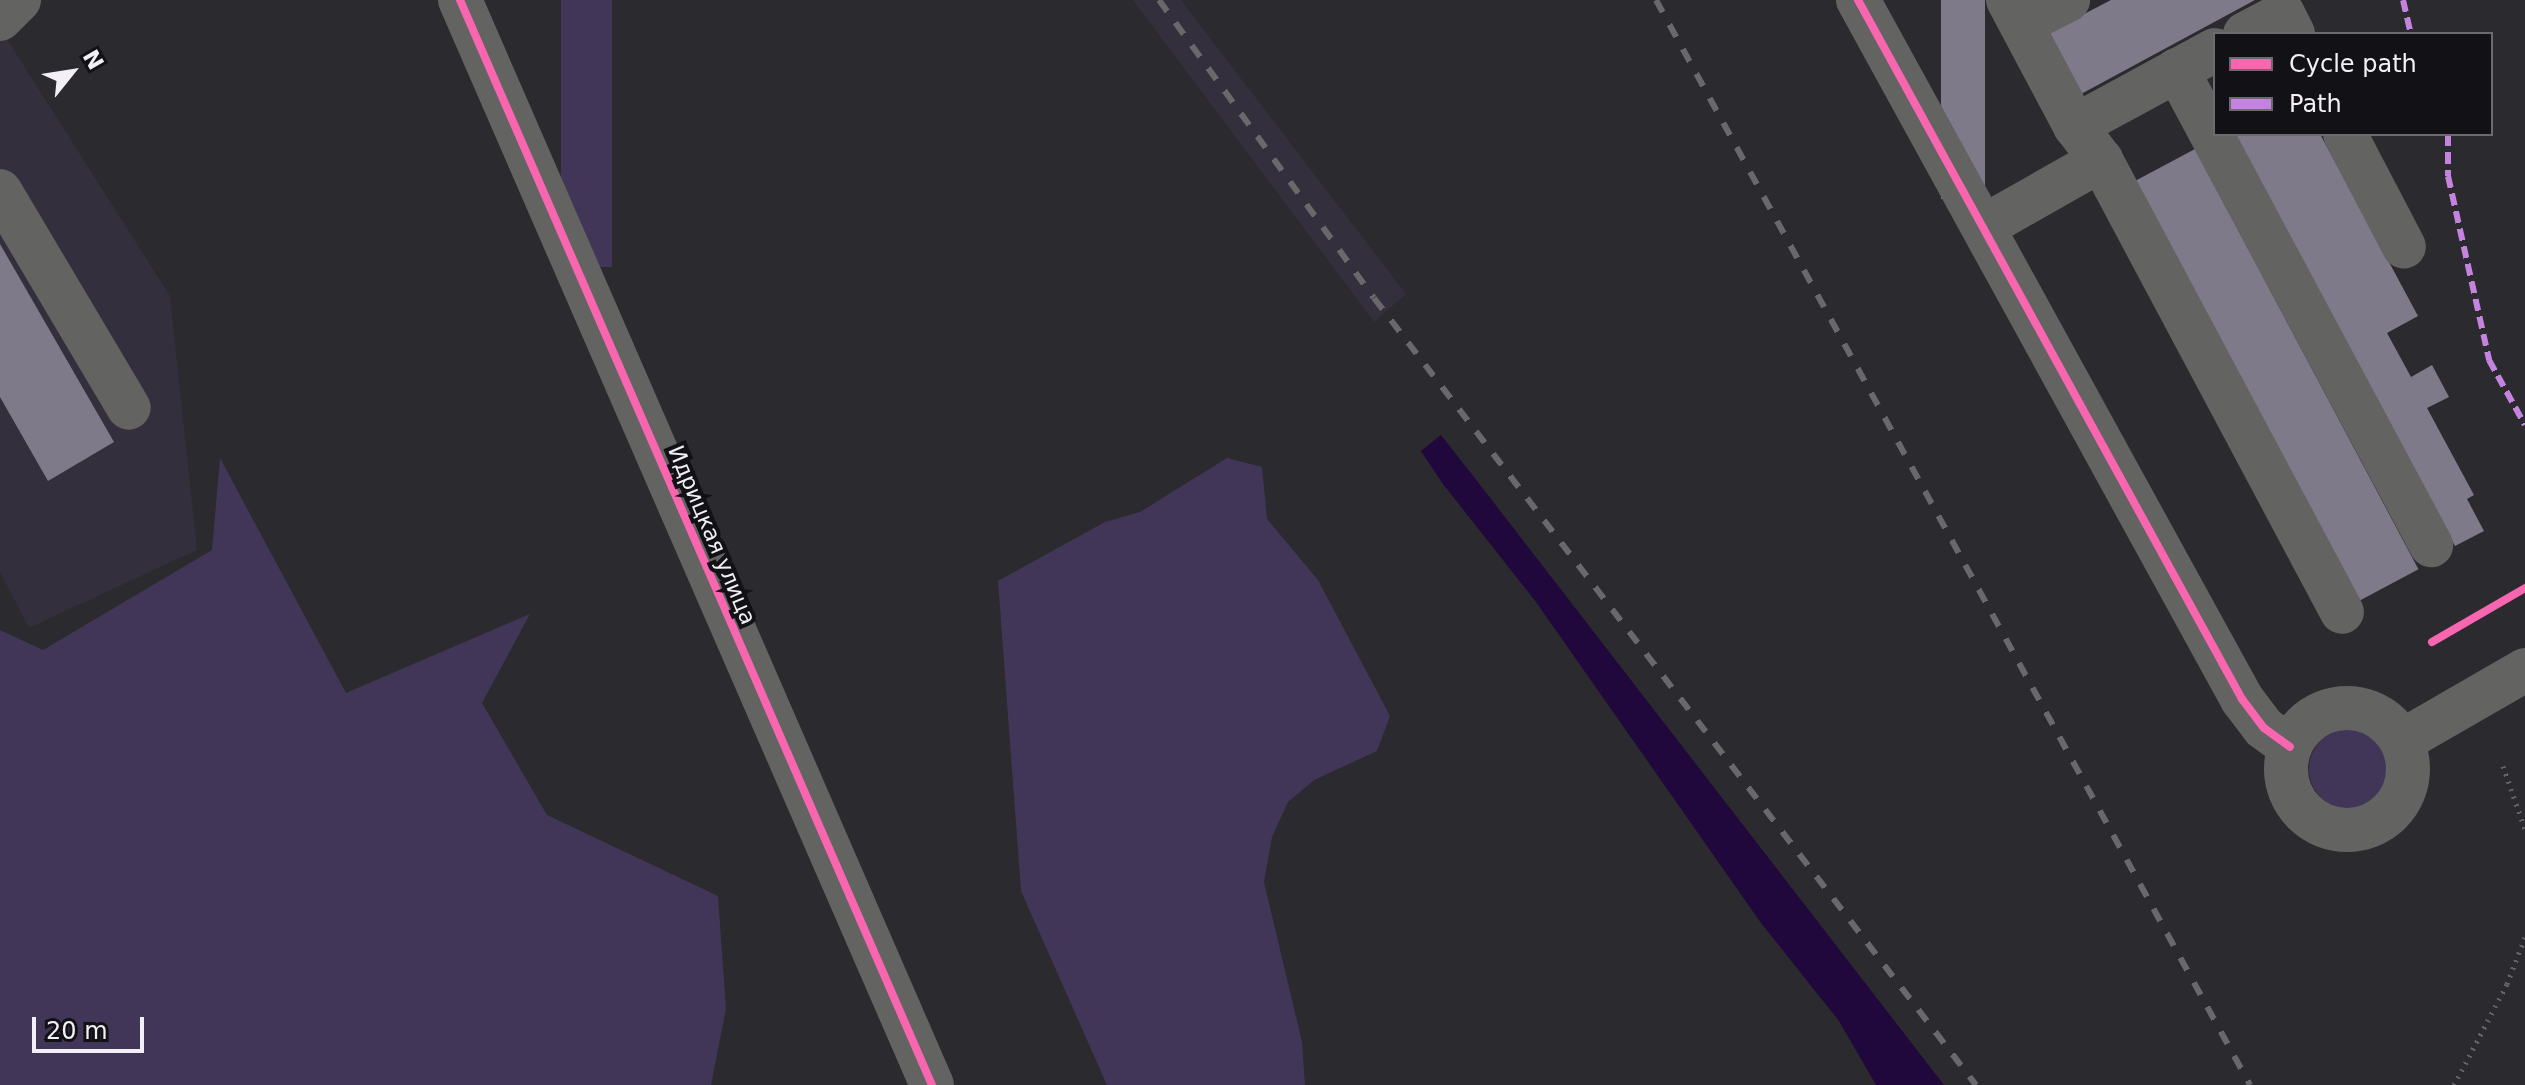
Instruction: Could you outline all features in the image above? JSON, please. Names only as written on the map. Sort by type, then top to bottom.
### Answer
[{"type":"street","points":[[0,19],[19,0]]},
{"type":"street","name":"Идрицкая улица","points":[[460,0],[932,1085]]},
{"type":"street","points":[[1858,0],[2242,699],[2264,728],[2290,747]]},
{"type":"street","points":[[2068,0],[2014,12],[2075,126],[2101,160],[2342,612]]},
{"type":"street","points":[[2249,32],[2283,14],[2292,32]]},
{"type":"street","points":[[2075,126],[2213,51]]},
{"type":"street","points":[[2177,70],[2431,545]]},
{"type":"street","points":[[2346,136],[2404,247]]},
{"type":"street","points":[[1983,227],[2101,160]]},
{"type":"street","points":[[0,191],[129,408]]},
{"type":"street","points":[[2402,741],[2525,670]]},
{"type":"street","points":[[2344,708],[2377,716],[2402,741],[2408,774],[2400,799],[2383,818],[2351,830],[2318,823],[2304,812],[2288,783],[2290,747],[2311,719],[2344,708]]},
{"type":"path","points":[[2503,766],[2525,829]]},
{"type":"path","points":[[2454,1085],[2507,984],[2525,937]]},
{"type":"shaded area","points":[[561,0],[612,0],[612,267],[561,267]]},
{"type":"shaded area","points":[[1133,0],[1181,0],[1406,294],[1374,322]]},
{"type":"shaded area","points":[[0,28],[170,296],[197,550],[29,628],[0,572]]},
{"type":"shaded area","points":[[1441,435],[1944,1085],[1876,1085],[1839,1021],[1761,923],[1536,602],[1443,484],[1421,451]]},
{"type":"shaded area","points":[[220,458],[346,693],[530,614],[482,703],[547,815],[718,896],[726,1009],[711,1085],[0,1085],[0,630],[43,650],[212,550]]},
{"type":"shaded area","points":[[1227,458],[1262,467],[1267,519],[1318,580],[1390,716],[1377,751],[1314,780],[1288,802],[1272,837],[1264,882],[1302,1042],[1305,1085],[1107,1085],[1021,891],[998,581],[1105,522],[1140,512]]},
{"type":"shaded area","points":[[2349,729],[2364,732],[2377,741],[2386,754],[2389,769],[2386,784],[2377,797],[2364,806],[2349,809],[2334,806],[2321,797],[2312,784],[2309,769],[2312,754],[2321,741],[2334,732]]},
{"type":"building","points":[[1941,0],[1985,0],[1985,199],[1941,199]]},
{"type":"building","points":[[2111,0],[2255,0],[2070,100],[2038,38]]},
{"type":"building","points":[[2234,136],[2321,136],[2418,316],[2387,333],[2411,377],[2432,365],[2449,397],[2427,408],[2474,495],[2467,499],[2484,531],[2455,546]]},
{"type":"building","points":[[2195,149],[2418,569],[2350,605],[2127,185]]},
{"type":"building","points":[[0,244],[114,442],[48,481],[0,397]]},
{"type":"railway","points":[[1159,0],[1374,298],[1976,1085]]},
{"type":"railway","points":[[1656,0],[2250,1085]]},
{"type":"marked path","points":[[2403,0],[2411,32]]},
{"type":"marked path","points":[[2448,136],[2448,176],[2489,360],[2525,425]]},
{"type":"cycle path","points":[[460,0],[932,1085]]},
{"type":"cycle path","points":[[1858,0],[2242,699],[2264,728],[2290,747]]},
{"type":"cycle path","points":[[2432,642],[2525,588]]}]
